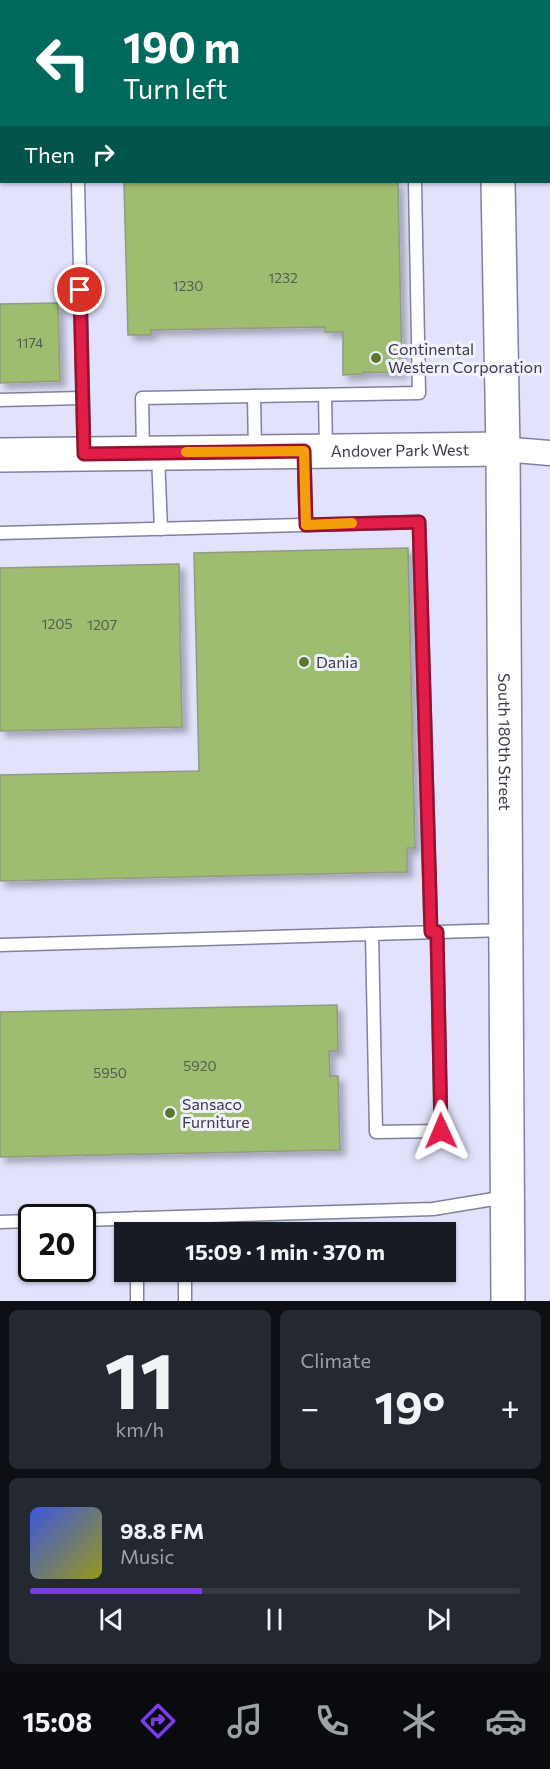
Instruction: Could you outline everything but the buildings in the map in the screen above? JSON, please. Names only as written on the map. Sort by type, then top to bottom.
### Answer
[{"type":"main road","name":"South 180th Street","points":[[498,183],[508,1301]]},
{"type":"main road","name":"Andover Park West","points":[[0,454],[502,449]]},
{"type":"street","name":"Andover Park West","points":[[502,449],[550,453]]},
{"type":"lane","points":[[78,183],[84,454]]},
{"type":"lane","points":[[161,529],[142,398],[419,393],[415,183]]},
{"type":"lane","points":[[306,525],[325,395]]},
{"type":"lane","points":[[254,396],[255,452]]},
{"type":"lane","points":[[0,399],[82,398]]},
{"type":"lane","points":[[0,533],[419,522],[441,1131],[376,1132],[372,934]]},
{"type":"lane","points":[[0,945],[506,930]]},
{"type":"lane","points":[[96,1219],[432,1209],[507,1197]]},
{"type":"lane","points":[[184,1217],[184,1222]]},
{"type":"lane","points":[[0,1222],[18,1221]]},
{"type":"lane","points":[[137,1282],[137,1301]]},
{"type":"lane","points":[[185,1282],[185,1301]]},
{"type":"slow traffic","points":[[186,452],[304,451],[306,525],[352,523]]},
{"type":"place","name":"Continental Western Corporation","points":[[376,358]]},
{"type":"place","name":"Dania","points":[[304,662]]},
{"type":"place","name":"Sansaco Furniture","points":[[170,1113]]},
{"type":"route","points":[[80,290],[84,454],[304,451],[306,525],[419,522],[431,932],[437,932],[441,1131]]}]
